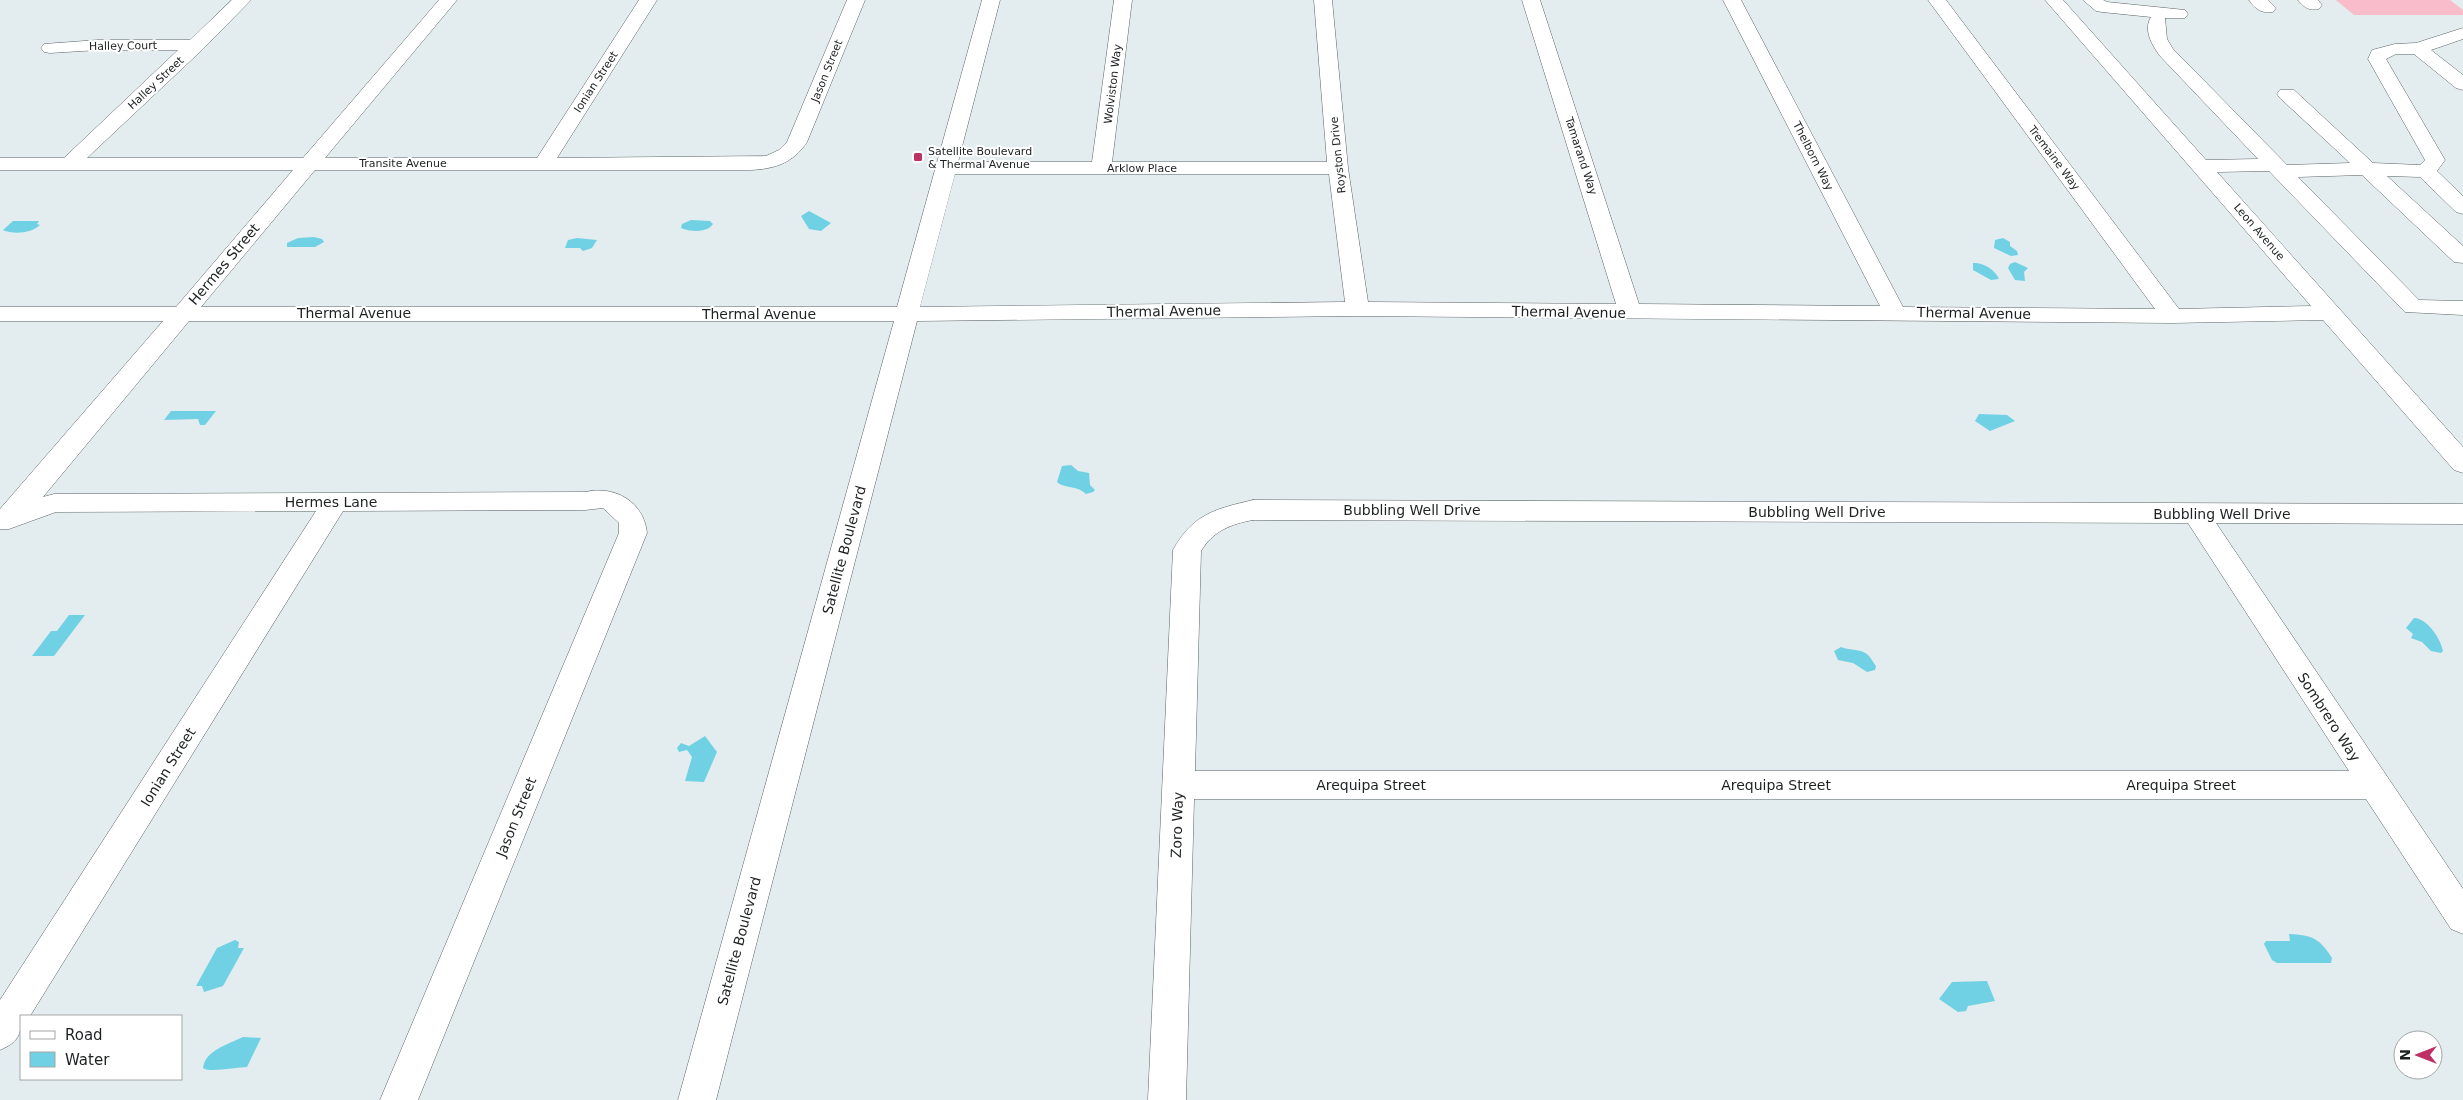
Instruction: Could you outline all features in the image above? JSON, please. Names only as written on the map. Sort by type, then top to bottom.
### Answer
[{"type":"street","name":"Halley Street","points":[[69,164],[197,45],[242,0]]},
{"type":"street","name":"Hermes Street","points":[[3,522],[448,0]]},
{"type":"street","name":"Ionian Street","points":[[544,164],[648,0]]},
{"type":"street","name":"Jason Street","points":[[796,142],[856,0]]},
{"type":"street","name":"Satellite Boulevard","points":[[697,1100],[991,0]]},
{"type":"street","name":"Wolviston Way","points":[[1101,168],[1123,0]]},
{"type":"street","name":"Royston Drive","points":[[1323,0],[1338,168],[1357,309]]},
{"type":"street","name":"Tamarand Way","points":[[1531,0],[1630,313]]},
{"type":"street","name":"Thelborn Way","points":[[1732,0],[1894,313]]},
{"type":"street","name":"Tremaine Way","points":[[1937,0],[2172,316]]},
{"type":"street","name":"Leon Avenue","points":[[2054,0],[2463,464]]},
{"type":"street","points":[[2092,0],[2102,7],[2179,14]]},
{"type":"street","points":[[2158,20],[2158,39],[2166,52],[2413,308],[2463,308]]},
{"type":"street","points":[[2426,171],[2435,160],[2413,129],[2399,96],[2377,59],[2378,54],[2418,48],[2463,33]]},
{"type":"street","name":"Halley Court","points":[[50,48],[98,45],[197,45]]},
{"type":"street","points":[[2418,48],[2463,84]]},
{"type":"street","points":[[2287,94],[2462,257]]},
{"type":"street","name":"Transite Avenue","points":[[0,164],[759,164],[776,161],[792,151],[796,142]]},
{"type":"street","points":[[2201,166],[2426,171],[2463,208]]},
{"type":"street","name":"Arklow Place","points":[[946,168],[1338,168]]},
{"type":"street","name":"Thermal Avenue","points":[[0,314],[907,314],[1357,309],[1630,313],[2172,316],[2329,313]]},
{"type":"street","name":"Hermes Lane","points":[[3,522],[54,503],[585,502],[599,497],[616,502],[632,520],[633,533]]},
{"type":"street","name":"Ionian Street","points":[[0,1032],[336,502]]},
{"type":"street","name":"Bubbling Well Drive","points":[[1187,550],[1197,533],[1217,518],[1253,510],[2463,514]]},
{"type":"street","name":"Sombrero Way","points":[[2196,514],[2373,785],[2463,918]]},
{"type":"street","name":"Jason Street","points":[[399,1100],[633,533]]},
{"type":"street","name":"Zoro Way","points":[[1167,1100],[1187,550]]},
{"type":"street","name":"Arequipa Street","points":[[1178,785],[2373,785]]},
{"type":"shaded area","points":[[2336,0],[2450,0],[2463,10],[2463,15],[2354,15]]},
{"type":"water","points":[[809,211],[831,223],[821,231],[809,229],[801,216]]},
{"type":"water","points":[[691,220],[710,221],[713,224],[707,229],[699,231],[681,228],[682,224]]},
{"type":"water","points":[[13,221],[39,221],[37,224],[40,225],[37,228],[23,232],[3,230]]},
{"type":"water","points":[[314,237],[322,239],[324,242],[315,247],[287,247],[287,243],[298,238]]},
{"type":"water","points":[[577,238],[597,240],[592,248],[583,251],[580,248],[565,248],[568,240]]},
{"type":"water","points":[[2003,238],[2010,242],[2010,246],[2017,251],[2018,255],[2011,256],[1994,248],[1995,240]]},
{"type":"water","points":[[2015,262],[2028,268],[2024,272],[2025,281],[2015,280],[2008,268],[2010,264]]},
{"type":"water","points":[[1973,263],[1988,267],[1999,279],[1991,280],[1973,270]]},
{"type":"water","points":[[171,411],[216,411],[205,425],[200,425],[198,419],[164,420]]},
{"type":"water","points":[[1979,414],[2007,415],[2015,421],[1990,431],[1975,421]]},
{"type":"water","points":[[1071,465],[1078,471],[1089,473],[1090,485],[1095,490],[1093,492],[1086,494],[1079,489],[1064,486],[1057,482],[1062,466]]},
{"type":"water","points":[[69,615],[85,615],[54,656],[32,656],[51,631],[57,631]]},
{"type":"water","points":[[2414,618],[2424,621],[2433,630],[2442,646],[2443,651],[2441,653],[2431,651],[2422,642],[2411,638],[2413,634],[2406,628]]},
{"type":"water","points":[[1841,647],[1866,653],[1876,666],[1875,670],[1867,672],[1853,663],[1838,660],[1834,651]]},
{"type":"water","points":[[705,736],[717,752],[704,782],[685,781],[692,757],[687,750],[679,752],[677,748],[681,743],[689,746]]},
{"type":"water","points":[[2289,934],[2315,939],[2324,946],[2332,958],[2331,963],[2277,963],[2272,960],[2264,944],[2266,941],[2290,941]]},
{"type":"water","points":[[235,940],[239,942],[238,948],[244,948],[223,986],[204,992],[202,986],[196,986],[217,948]]},
{"type":"water","points":[[1987,981],[1995,1001],[1968,1006],[1966,1011],[1958,1012],[1939,999],[1952,982]]},
{"type":"water","points":[[243,1037],[261,1038],[247,1067],[216,1070],[203,1068],[208,1057],[213,1052]]},
{"type":"place","name":"Satellite Boulevard & Thermal Avenue","points":[[918,157]]}]
